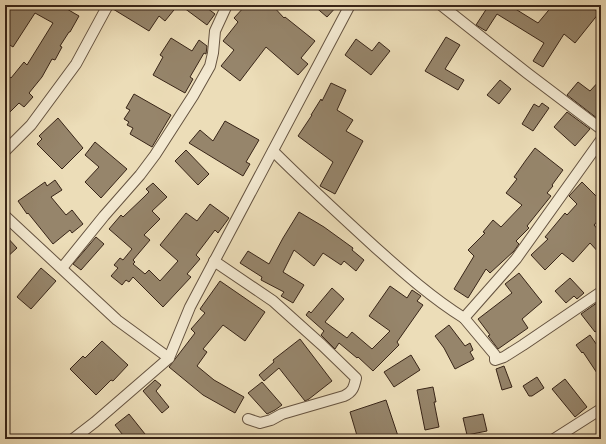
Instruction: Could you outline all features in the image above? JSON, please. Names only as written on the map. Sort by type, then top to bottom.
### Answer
[{"type":"street","points":[[5,151],[31,125],[76,64],[108,5]]},
{"type":"street","points":[[62,268],[104,216],[140,175],[155,155],[193,96],[210,66],[215,31],[227,5]]},
{"type":"street","points":[[73,439],[169,358],[190,307],[350,5]]},
{"type":"street","points":[[441,5],[601,129]]},
{"type":"street","points":[[464,318],[516,259],[601,140]]},
{"type":"street","points":[[273,151],[348,223],[396,266],[443,305],[464,318],[495,355],[495,360],[504,357],[523,345],[601,292]]},
{"type":"street","points":[[5,216],[117,320],[169,358]]},
{"type":"street","points":[[214,261],[273,301],[356,378],[351,393],[344,396],[282,414],[271,420],[260,423],[248,419]]},
{"type":"street","points":[[554,439],[601,409]]},
{"type":"building","points":[[5,5],[60,5],[79,16],[60,46],[62,47],[55,60],[52,59],[42,77],[29,93],[33,97],[24,107],[19,103],[5,117],[5,73],[11,78],[24,62],[27,65],[53,23],[35,13],[13,47],[5,42]]},
{"type":"building","points":[[114,5],[178,5],[165,21],[159,16],[149,31],[113,9]]},
{"type":"building","points":[[180,5],[203,5],[215,14],[207,25]]},
{"type":"building","points":[[246,5],[272,5],[284,18],[285,17],[315,41],[301,58],[308,64],[298,75],[266,47],[240,81],[221,66],[234,50],[223,41],[238,22],[234,18]]},
{"type":"building","points":[[313,5],[338,5],[327,17]]},
{"type":"building","points":[[489,5],[509,5],[538,23],[553,5],[589,5],[599,13],[575,43],[564,34],[543,67],[533,61],[544,43],[497,14],[486,31],[476,25]]},
{"type":"building","points":[[446,37],[460,45],[445,69],[464,80],[458,90],[425,71]]},
{"type":"building","points":[[171,38],[192,51],[199,40],[207,46],[206,54],[204,53],[190,77],[193,79],[185,93],[153,75],[163,57],[160,55]]},
{"type":"building","points":[[356,39],[372,51],[379,42],[390,51],[371,75],[345,55]]},
{"type":"building","points":[[601,79],[601,111],[596,115],[599,118],[598,119],[567,95],[578,82],[590,91]]},
{"type":"building","points":[[500,80],[511,89],[499,104],[487,95]]},
{"type":"building","points":[[331,83],[346,90],[337,110],[353,120],[346,131],[363,141],[335,194],[320,186],[333,162],[298,136],[321,99],[322,101]]},
{"type":"building","points":[[134,94],[171,115],[152,147],[130,134],[133,128],[127,125],[129,122],[124,119],[130,110],[126,108]]},
{"type":"building","points":[[542,103],[549,108],[533,131],[522,124],[534,104],[539,107]]},
{"type":"building","points":[[567,112],[590,129],[575,146],[554,127]]},
{"type":"building","points":[[58,118],[83,148],[62,169],[37,144],[42,139],[39,136]]},
{"type":"building","points":[[225,121],[259,140],[246,162],[250,164],[243,176],[189,143],[200,130],[213,141]]},
{"type":"building","points":[[95,142],[127,169],[101,198],[85,182],[99,167],[85,155]]},
{"type":"building","points":[[535,148],[563,170],[547,193],[551,196],[527,226],[529,228],[516,241],[519,244],[514,251],[490,273],[486,269],[468,298],[454,289],[474,256],[468,250],[485,233],[483,232],[493,220],[501,227],[522,205],[506,193],[517,179],[514,177]]},
{"type":"building","points":[[186,150],[209,174],[198,185],[175,161]]},
{"type":"building","points":[[55,180],[62,190],[51,197],[66,215],[72,210],[83,224],[72,233],[70,230],[53,244],[28,213],[27,214],[18,201],[45,182],[47,186]]},
{"type":"building","points":[[582,182],[601,201],[601,217],[594,225],[601,233],[601,255],[590,243],[573,262],[562,253],[545,270],[531,255],[548,239],[545,237],[565,213],[567,215],[577,204],[569,196]]},
{"type":"building","points":[[153,183],[167,197],[152,211],[160,219],[144,235],[150,240],[133,260],[135,262],[133,264],[145,274],[149,270],[160,281],[178,261],[160,245],[186,213],[197,221],[210,204],[229,218],[218,233],[215,230],[196,255],[200,259],[187,274],[191,277],[163,307],[133,277],[129,282],[126,280],[122,285],[111,276],[118,268],[114,265],[120,258],[123,260],[132,249],[109,229],[121,215],[123,217],[149,192],[146,189]]},
{"type":"building","points":[[299,212],[324,227],[353,248],[352,250],[364,260],[356,271],[344,261],[341,265],[323,253],[314,266],[294,250],[283,272],[304,285],[293,303],[281,296],[284,292],[261,280],[262,277],[240,263],[248,251],[269,264]]},
{"type":"building","points":[[5,235],[17,248],[5,259]]},
{"type":"building","points":[[96,237],[104,244],[81,270],[73,264]]},
{"type":"building","points":[[41,268],[56,281],[31,309],[17,297]]},
{"type":"building","points":[[519,273],[542,302],[522,319],[528,328],[498,349],[478,319],[512,293],[505,284]]},
{"type":"building","points":[[570,278],[584,293],[577,299],[574,296],[566,303],[555,291]]},
{"type":"building","points":[[220,281],[265,312],[245,341],[223,325],[203,349],[207,352],[197,366],[214,380],[244,397],[235,413],[203,395],[169,367],[195,333],[191,329],[205,313],[200,309]]},
{"type":"building","points":[[390,286],[407,298],[412,290],[421,296],[417,301],[423,305],[397,342],[399,345],[373,371],[358,357],[357,358],[339,343],[335,349],[321,335],[324,331],[306,315],[309,311],[311,313],[332,288],[344,299],[325,322],[347,338],[352,332],[372,349],[390,331],[369,316]]},
{"type":"building","points":[[601,300],[601,328],[595,332],[581,314]]},
{"type":"building","points":[[449,325],[465,346],[470,343],[473,350],[470,352],[474,359],[455,369],[444,348],[435,336]]},
{"type":"building","points":[[590,335],[601,351],[601,379],[583,352],[582,353],[576,345]]},
{"type":"building","points":[[300,339],[332,381],[305,401],[279,368],[264,381],[259,375],[274,362],[273,360]]},
{"type":"building","points":[[102,341],[128,365],[113,381],[111,380],[96,395],[70,369],[83,356],[85,358]]},
{"type":"building","points":[[411,355],[420,370],[394,387],[384,372]]},
{"type":"building","points":[[504,366],[512,387],[502,390],[496,369]]},
{"type":"building","points":[[537,377],[544,388],[532,396],[529,396],[523,386]]},
{"type":"building","points":[[565,379],[587,407],[575,417],[552,389]]},
{"type":"building","points":[[155,380],[161,385],[156,391],[169,407],[162,413],[143,391]]},
{"type":"building","points":[[262,382],[282,405],[267,414],[248,393]]},
{"type":"building","points":[[433,387],[436,402],[434,402],[439,427],[425,430],[417,390]]},
{"type":"building","points":[[386,400],[398,436],[390,439],[358,439],[350,412]]},
{"type":"building","points":[[129,414],[149,439],[126,439],[115,425]]},
{"type":"building","points":[[483,414],[487,431],[467,435],[463,418]]}]
